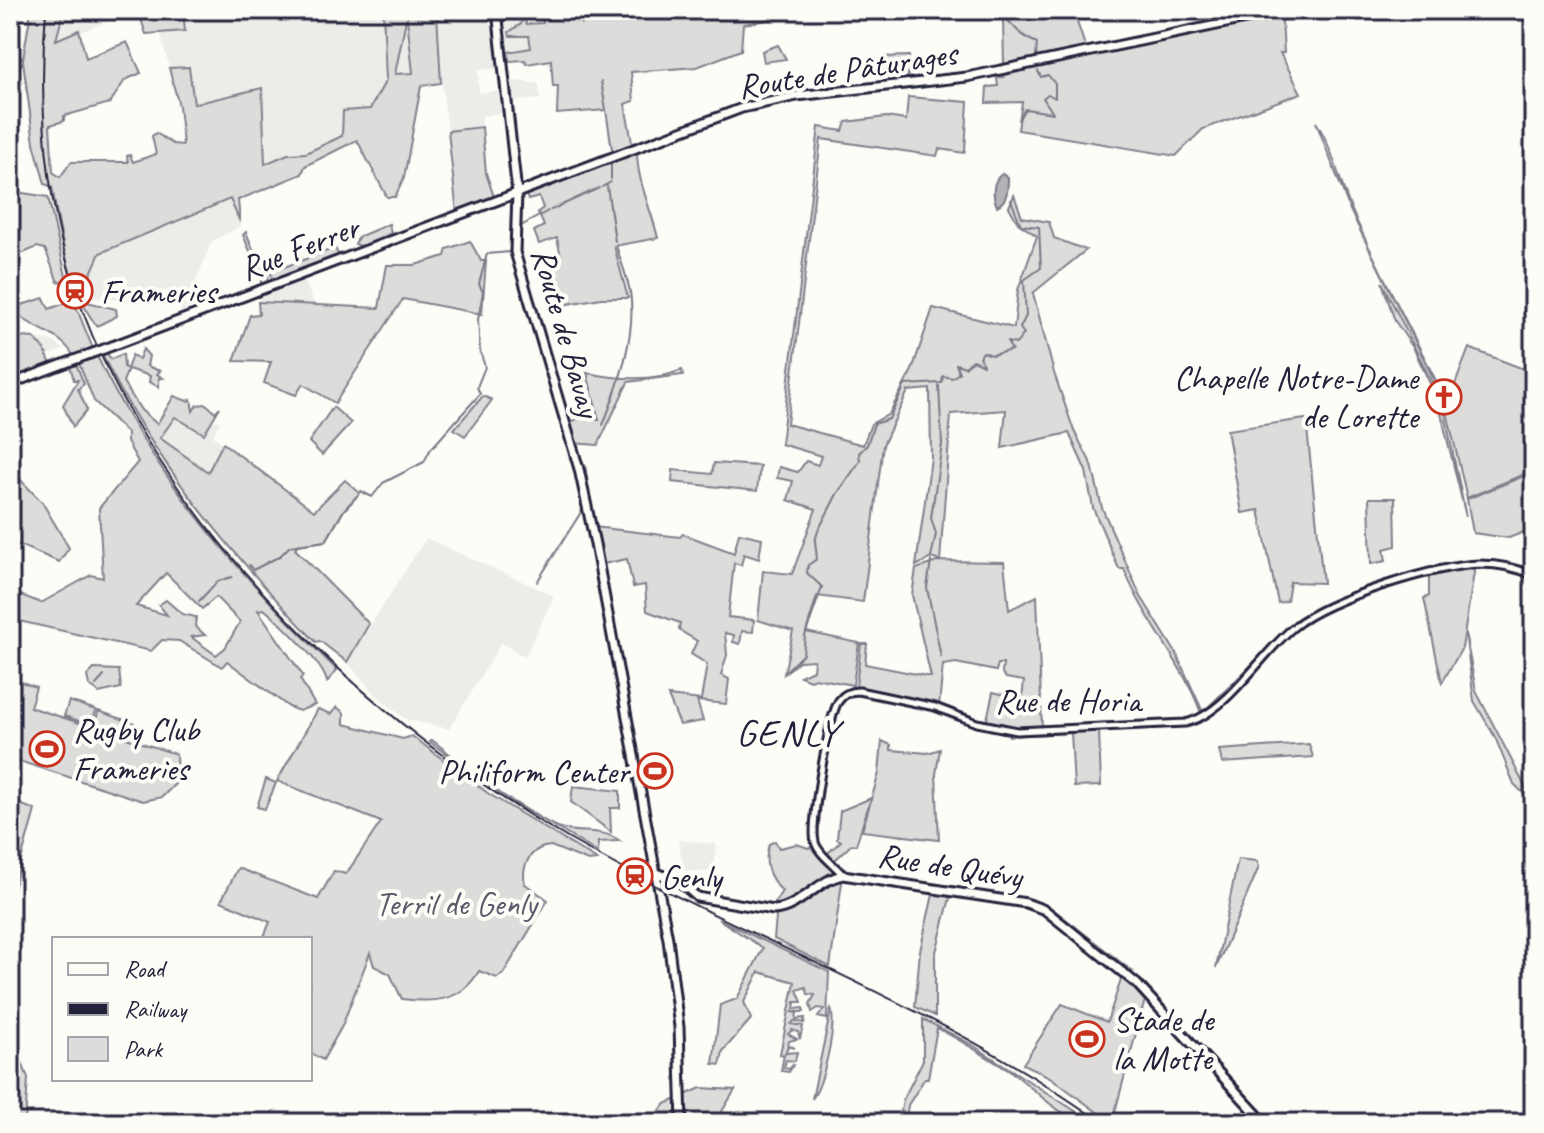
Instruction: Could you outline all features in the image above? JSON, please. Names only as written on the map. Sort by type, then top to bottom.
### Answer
[{"type":"main road","name":"Route de Bavay","points":[[497,10],[517,193],[516,256],[579,469],[609,618],[673,970],[682,1123]]},
{"type":"main road","name":"Route de Pâturages","points":[[517,193],[759,103],[967,77],[1289,10]]},
{"type":"main road","name":"Rue Ferrer","points":[[10,384],[517,193]]},
{"type":"main road","name":"Rue de Quévy","points":[[657,873],[680,882],[697,897],[774,910],[786,908],[831,878],[843,875],[1041,908],[1137,984],[1265,1123]]},
{"type":"street","name":"Rue de Horia","points":[[843,875],[817,846],[817,790],[836,704],[857,690],[935,707],[977,723],[1017,731],[1185,723],[1211,712],[1297,624],[1365,591],[1478,564],[1514,568],[1534,576]]},
{"type":"shaded area","points":[[61,10],[139,10],[56,41]]},
{"type":"shaded area","points":[[180,10],[490,10],[496,64],[503,68],[478,70],[479,93],[505,90],[504,79],[539,84],[540,99],[507,102],[508,112],[482,116],[482,127],[448,131],[440,72],[395,74],[361,137],[231,199],[241,226],[212,241],[183,314],[174,291],[159,290],[155,304],[79,296],[53,192],[178,152],[183,145],[179,107],[188,67],[169,68],[161,34],[183,31]]},
{"type":"shaded area","points":[[502,10],[543,10],[544,24],[535,23],[533,14],[521,16],[521,35],[529,36],[531,48],[508,52]]},
{"type":"shaded area","points":[[1002,174],[1008,177],[1007,190],[1005,198],[997,206],[994,188]]},
{"type":"shaded area","points":[[302,274],[314,304],[258,302],[262,291]]},
{"type":"shaded area","points":[[34,338],[52,341],[64,349],[47,356]]},
{"type":"shaded area","points":[[174,417],[220,421],[213,436],[223,443],[208,473],[160,438]]},
{"type":"shaded area","points":[[426,538],[554,596],[525,657],[501,643],[449,729],[405,719],[374,693],[347,662]]},
{"type":"shaded area","points":[[678,840],[716,844],[714,872],[685,871]]},
{"type":"green space","points":[[31,10],[64,10],[56,40],[79,30],[86,58],[127,42],[141,73],[125,80],[110,103],[64,116],[64,121],[50,125],[53,172],[60,177],[71,162],[128,162],[127,156],[130,155],[133,162],[156,154],[152,136],[156,133],[173,144],[183,145],[179,106],[169,68],[189,67],[194,104],[262,88],[265,164],[288,154],[306,153],[342,136],[343,111],[370,109],[386,80],[383,10],[407,10],[408,15],[439,11],[441,83],[421,86],[404,178],[395,197],[387,197],[357,140],[305,166],[302,174],[238,200],[240,222],[230,199],[100,253],[84,289],[88,290],[87,302],[116,309],[117,316],[97,326],[79,296],[62,242],[52,187],[45,184],[34,143],[23,61],[10,82],[10,50],[23,59]],"holes":[[[407,18],[413,73],[395,74]]]},
{"type":"green space","points":[[138,10],[183,10],[185,31],[146,34]]},
{"type":"green space","points":[[543,10],[773,10],[774,19],[743,24],[741,50],[697,67],[631,72],[634,101],[625,104],[633,148],[613,156],[606,110],[557,114],[558,86],[553,86],[551,60],[527,64],[525,60],[509,61],[508,52],[531,48],[529,36],[510,36],[509,32],[521,24],[524,15],[526,24],[543,23]]},
{"type":"green space","points":[[1033,10],[1073,10],[1086,49],[1004,64],[1003,19]]},
{"type":"green space","points":[[1310,10],[1334,10],[1282,20],[1284,53],[1280,53],[1301,93],[1203,129],[1176,156],[1018,130],[1022,102],[986,103],[987,87],[998,86],[997,78],[1004,77],[1003,69],[1259,16],[1263,22]]},
{"type":"green space","points":[[778,45],[786,59],[764,62],[762,51]]},
{"type":"green space","points":[[909,56],[908,78],[897,79],[892,63],[884,67],[883,57]]},
{"type":"green space","points":[[908,97],[968,102],[964,153],[939,149],[937,156],[821,139],[787,424],[863,445],[871,424],[889,414],[912,370],[933,308],[1014,328],[1018,290],[1037,236],[1018,223],[1009,207],[1014,195],[1022,217],[1049,222],[1054,238],[1086,250],[1033,293],[1054,373],[1074,431],[1092,465],[1102,508],[1140,595],[1176,653],[1203,712],[1276,641],[1211,709],[1196,718],[1201,713],[1184,676],[1124,569],[1119,569],[1093,508],[1086,471],[1069,433],[1002,448],[1006,410],[951,414],[940,561],[931,558],[916,566],[931,458],[930,389],[908,391],[883,445],[863,602],[817,596],[806,632],[859,643],[853,685],[800,676],[813,670],[814,660],[799,661],[784,674],[793,631],[758,620],[763,571],[792,574],[816,509],[788,500],[793,481],[777,478],[779,467],[798,472],[806,461],[818,465],[821,456],[781,444],[819,127],[843,131],[846,122],[886,117],[906,120]]},
{"type":"green space","points":[[1316,122],[1353,213],[1441,394],[1350,210]]},
{"type":"green space","points":[[482,127],[486,173],[495,200],[457,214],[448,131]]},
{"type":"green space","points":[[637,151],[642,184],[658,238],[614,246],[628,298],[601,298],[562,305],[548,260],[561,257],[557,238],[539,244],[534,231],[544,226],[538,212],[543,208],[539,197],[528,200],[526,195]]},
{"type":"green space","points":[[10,191],[48,197],[70,294],[65,280],[58,282],[45,249],[37,247],[10,259]]},
{"type":"green space","points":[[389,224],[391,233],[363,247],[355,244],[358,237]]},
{"type":"green space","points":[[246,232],[260,266],[268,272],[268,283],[261,286],[261,276],[243,235]]},
{"type":"green space","points":[[470,241],[481,261],[486,261],[482,314],[403,299],[335,403],[303,384],[296,395],[264,383],[271,362],[234,361],[250,315],[259,314],[258,302],[379,308],[387,265],[415,265],[445,256],[447,249]]},
{"type":"green space","points":[[335,248],[339,256],[272,282],[271,272]]},
{"type":"green space","points":[[1382,282],[1443,404],[1466,517],[1438,401],[1414,349],[1395,321]]},
{"type":"green space","points":[[44,298],[49,309],[69,302],[75,304],[93,349],[74,357],[61,341],[27,321],[12,308]]},
{"type":"green space","points":[[10,336],[34,338],[43,347],[51,364],[10,379]]},
{"type":"green space","points":[[1469,348],[1534,373],[1534,470],[1467,498],[1446,408]]},
{"type":"green space","points":[[143,349],[149,356],[147,366],[160,371],[157,374],[163,378],[159,378],[159,387],[149,382],[150,376],[128,369],[123,382],[141,410],[157,424],[174,396],[187,401],[191,399],[193,411],[197,405],[206,404],[215,412],[220,407],[204,434],[175,417],[160,438],[208,472],[223,443],[314,511],[345,480],[360,493],[344,510],[326,541],[297,545],[295,549],[369,624],[347,662],[320,641],[316,642],[254,575],[197,506],[145,432],[101,352],[105,351],[111,359],[123,354],[127,369],[132,355],[139,359]]},
{"type":"green space","points":[[96,354],[144,441],[202,523],[267,599],[337,670],[327,682],[318,665],[300,644],[264,609],[258,610],[303,676],[300,679],[315,705],[299,711],[289,707],[227,661],[222,667],[179,641],[162,640],[151,651],[10,619],[10,591],[41,603],[91,575],[103,578],[99,508],[138,462],[127,442],[127,433],[94,401],[78,361]],"holes":[[[166,573],[202,609],[216,597],[240,622],[225,648],[216,655],[191,637],[205,635],[195,626],[196,617],[182,614],[166,600],[159,605],[167,615],[136,606]]]},
{"type":"green space","points":[[76,364],[84,384],[78,389],[87,410],[73,427],[63,405],[78,380],[74,380],[70,366]]},
{"type":"green space","points":[[682,370],[683,375],[628,382],[598,445],[571,443],[569,423],[583,416],[587,420],[599,420],[587,373],[635,378]]},
{"type":"green space","points":[[483,396],[492,400],[465,436],[454,429]]},
{"type":"green space","points":[[333,407],[351,423],[322,455],[309,442]]},
{"type":"green space","points":[[1306,419],[1323,583],[1290,582],[1287,601],[1278,603],[1259,510],[1242,513],[1227,430]]},
{"type":"green space","points":[[714,463],[760,466],[757,491],[672,482],[673,470],[712,474]]},
{"type":"green space","points":[[10,469],[42,502],[69,548],[59,562],[10,541]]},
{"type":"green space","points":[[1534,472],[1534,528],[1509,538],[1473,533],[1467,499]]},
{"type":"green space","points":[[1369,498],[1395,498],[1396,546],[1384,549],[1386,561],[1371,564]]},
{"type":"green space","points":[[594,527],[680,537],[683,534],[734,553],[739,533],[762,538],[759,559],[744,554],[741,565],[734,563],[728,617],[754,620],[753,632],[742,631],[740,644],[733,642],[734,635],[725,633],[727,655],[721,675],[729,679],[726,704],[697,701],[703,721],[680,725],[668,696],[701,700],[707,664],[691,654],[697,641],[679,630],[680,623],[647,611],[645,585],[633,587],[627,559],[603,564]]},
{"type":"green space","points":[[940,561],[1004,562],[1009,610],[1037,596],[1042,729],[986,724],[993,692],[1022,699],[1024,681],[1006,678],[1002,673],[1003,664],[998,664],[996,671],[956,663],[943,665],[939,706],[856,687],[861,644],[867,644],[865,664],[931,677],[912,595],[916,569]]},
{"type":"green space","points":[[1475,566],[1462,648],[1442,683],[1424,598],[1429,596],[1429,576]]},
{"type":"green space","points":[[1465,632],[1476,691],[1534,804],[1514,784],[1495,737],[1474,701]]},
{"type":"green space","points":[[94,669],[119,670],[121,688],[99,693],[89,685],[87,676]]},
{"type":"green space","points":[[10,678],[36,687],[30,707],[176,754],[177,782],[162,797],[143,801],[19,761],[15,773],[10,771]]},
{"type":"green space","points":[[69,701],[96,710],[92,725],[64,716]]},
{"type":"green space","name":"Terril de Genly","points":[[337,707],[344,713],[344,724],[403,739],[412,736],[489,794],[597,860],[588,861],[551,846],[532,854],[524,871],[525,884],[548,900],[503,974],[497,978],[479,971],[455,995],[425,1001],[402,999],[390,974],[374,966],[370,953],[342,1026],[323,1060],[312,1054],[312,937],[264,937],[270,922],[221,901],[238,868],[318,899],[334,871],[346,874],[381,822],[277,781],[318,709],[331,714]]},
{"type":"green space","points":[[98,711],[134,723],[129,737],[95,726]]},
{"type":"green space","points":[[1099,731],[1101,786],[1074,787],[1071,733],[1009,736],[1009,732]]},
{"type":"green space","points":[[432,740],[502,795],[430,742]]},
{"type":"green space","points":[[882,741],[891,745],[891,750],[928,753],[940,749],[936,774],[939,840],[862,831],[879,773]]},
{"type":"green space","points":[[1309,744],[1313,757],[1222,763],[1219,750]]},
{"type":"green space","points":[[266,779],[276,783],[265,809],[257,807]]},
{"type":"green space","points":[[573,786],[620,791],[620,808],[610,808],[611,832],[571,802]]},
{"type":"green space","points":[[871,798],[856,845],[852,844],[834,861],[827,854],[841,841],[837,839],[840,811]]},
{"type":"green space","points":[[10,800],[35,810],[10,900]]},
{"type":"green space","points":[[547,822],[568,830],[605,834],[620,841],[598,842],[598,853]]},
{"type":"green space","points":[[775,841],[779,848],[797,844],[808,848],[817,846],[843,875],[830,967],[774,939],[777,906],[774,904],[782,891],[770,875],[767,857],[769,844]]},
{"type":"green space","points":[[1238,859],[1257,861],[1259,867],[1216,968]]},
{"type":"green space","points":[[934,890],[951,894],[935,956],[935,1016],[915,1007],[920,951]]},
{"type":"green space","points":[[991,893],[1032,899],[1053,909],[1132,971],[1124,970],[1047,909]]},
{"type":"green space","points":[[718,919],[829,972],[827,1019],[818,1017],[824,1009],[818,1008],[812,1012],[810,1004],[815,995],[808,994],[806,987],[797,990],[802,1002],[795,1002],[794,1009],[803,1008],[804,1012],[791,1012],[797,1013],[796,1019],[805,1018],[804,1023],[794,1021],[791,1024],[803,1026],[800,1039],[798,1032],[792,1030],[788,1034],[797,1039],[789,1041],[788,1045],[795,1048],[788,1046],[785,1053],[797,1052],[795,1061],[786,1060],[784,1068],[789,1069],[794,1064],[789,1072],[781,1071],[784,1055],[780,1054],[795,982],[759,972],[744,1002],[751,1019],[723,1051],[720,1065],[713,1064],[720,1005],[737,999],[763,948]]},
{"type":"green space","name":"Stade de la Motte","points":[[1123,974],[1146,996],[1112,1123],[1050,1077],[1023,1064],[1062,1004],[1107,1022]]},
{"type":"green space","points":[[831,1009],[828,1055],[812,1099]]},
{"type":"green space","points":[[923,1019],[971,1044],[1094,1123],[1083,1122],[1061,1112],[1014,1074],[937,1028],[928,1078],[925,1078],[908,1105],[905,1123],[899,1123],[903,1100],[923,1060]]},
{"type":"green space","points":[[10,1032],[28,1078],[25,1123],[10,1123]]},
{"type":"green space","points":[[701,1088],[735,1090],[715,1123],[685,1123],[685,1095]]},
{"type":"green space","points":[[681,1099],[681,1123],[653,1123],[663,1106]]},
{"type":"waterway","points":[[580,10],[581,24]]},
{"type":"waterway","points":[[994,10],[1022,35],[1037,43],[1036,58]]},
{"type":"waterway","points":[[1018,120],[1025,109],[1053,113],[1043,98],[1048,94],[1055,98],[1055,84],[1048,75],[1041,77],[1038,71]]},
{"type":"waterway","points":[[601,81],[606,110]]},
{"type":"waterway","points":[[611,161],[611,179]]},
{"type":"waterway","points":[[602,187],[611,182]]},
{"type":"waterway","points":[[607,186],[615,241]]},
{"type":"waterway","points":[[551,210],[599,188]]},
{"type":"waterway","points":[[787,670],[803,654],[805,636],[822,587],[807,573],[808,565],[817,559],[815,541],[818,531],[837,494],[860,461],[859,453],[867,445],[874,424],[889,419],[905,385],[942,383],[943,376],[952,378],[959,373],[956,364],[965,367],[973,360],[983,365],[980,357],[983,352],[992,355],[1012,350],[1007,342],[1016,344],[1024,334],[1020,328],[1026,316],[1024,280],[1041,268],[1039,227],[1021,225],[1011,200]]},
{"type":"waterway","points":[[521,226],[548,211]]},
{"type":"waterway","points":[[361,491],[372,497],[383,483],[424,462],[430,450],[480,394],[477,387],[485,367],[480,351],[478,320],[483,292],[479,284],[487,254],[510,252],[511,230]]},
{"type":"waterway","points":[[603,425],[620,377],[631,325],[630,292],[616,245]]},
{"type":"waterway","points":[[931,557],[936,534],[931,518],[942,444],[939,386]]},
{"type":"waterway","points":[[585,465],[591,505]]},
{"type":"waterway","points":[[249,565],[253,570],[280,556],[290,546],[326,541],[344,510],[357,496]]},
{"type":"waterway","points":[[537,582],[583,509]]},
{"type":"waterway","points":[[931,561],[927,588],[941,657]]},
{"type":"waterway","points":[[199,601],[218,581],[232,577]]},
{"type":"waterway","points":[[96,685],[104,676]]},
{"type":"railway","points":[[46,10],[43,82],[46,154],[58,225],[77,295],[112,378],[158,458],[214,535],[277,608],[346,676],[420,738],[495,793],[637,876],[974,1043],[1102,1123]]},
{"type":"place","name":"Frameries","points":[[75,291]]},
{"type":"place","name":"Chapelle Notre-Dame de Lorette","points":[[1444,397]]},
{"type":"place","name":"Rugby Club Frameries","points":[[47,749]]},
{"type":"place","name":"Philiform Center","points":[[655,771]]},
{"type":"place","name":"Genly","points":[[635,876]]},
{"type":"place","name":"Stade de la Motte","points":[[1087,1039]]},
{"type":"district","name":"GENLY","points":[[788,732]]}]
